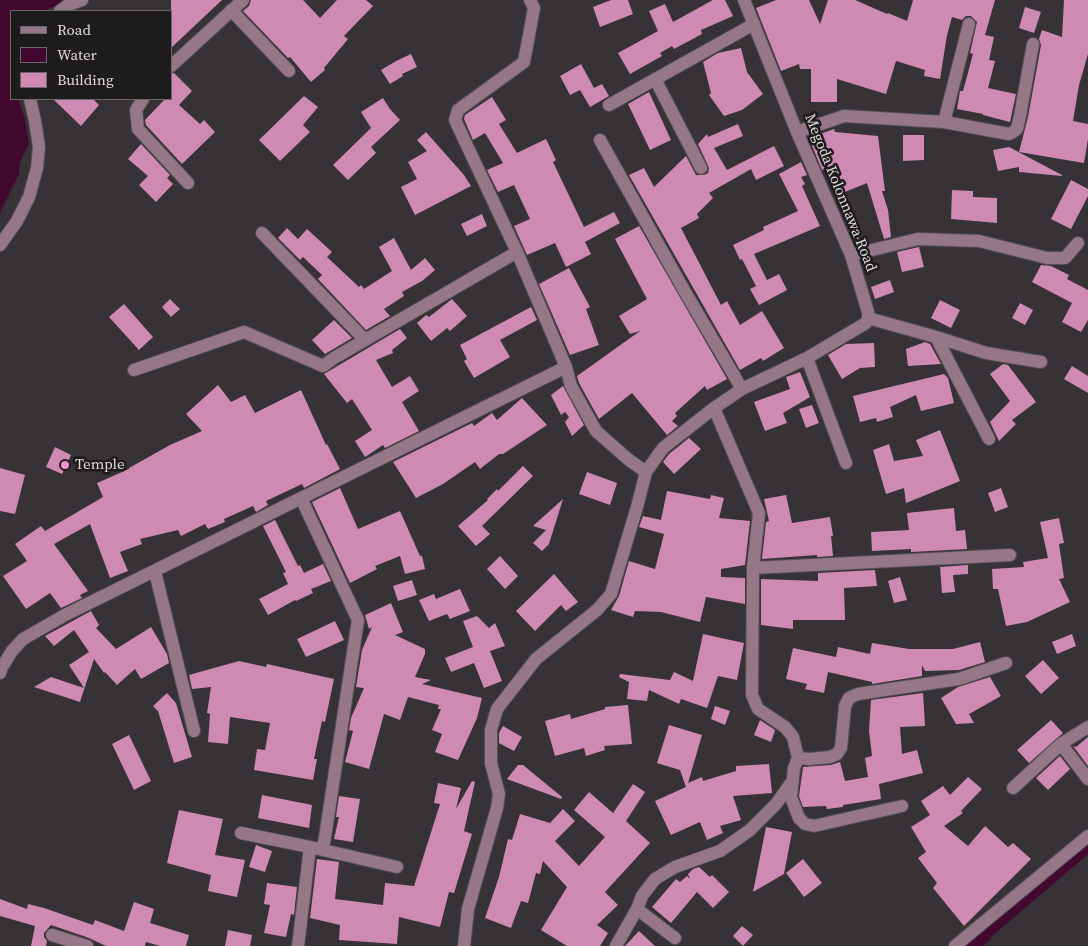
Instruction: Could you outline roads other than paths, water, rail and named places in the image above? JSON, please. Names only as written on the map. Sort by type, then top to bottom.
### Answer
[{"type":"street","points":[[61,10],[68,5],[82,0]]},
{"type":"street","points":[[172,65],[243,0]]},
{"type":"street","points":[[530,0],[534,8],[524,62],[458,110],[454,120],[518,252],[566,367],[571,386],[596,430],[629,460],[646,472]]},
{"type":"street","name":"Megoda Kolonnawa Road","points":[[744,0],[797,132],[851,255],[868,312],[868,318]]},
{"type":"street","points":[[232,10],[289,71]]},
{"type":"street","points":[[609,105],[754,24]]},
{"type":"street","points":[[944,122],[969,24]]},
{"type":"street","points":[[797,132],[844,116],[944,122],[1009,134],[1017,128],[1033,44]]},
{"type":"street","points":[[655,79],[701,168]]},
{"type":"street","points":[[0,245],[17,221],[29,197],[37,168],[39,147],[36,121],[30,100]]},
{"type":"street","points":[[142,100],[136,110],[138,129],[188,183]]},
{"type":"street","points":[[600,140],[742,389]]},
{"type":"street","points":[[262,233],[365,340]]},
{"type":"street","points":[[851,255],[918,239],[979,241],[1047,258],[1065,258],[1078,243]]},
{"type":"street","points":[[134,370],[244,332],[323,366],[518,252]]},
{"type":"street","points":[[464,946],[468,909],[497,808],[499,794],[491,763],[491,730],[497,709],[536,660],[597,610],[611,594],[646,472],[663,448],[714,408],[742,389],[807,358],[866,323],[868,318],[986,353],[1041,362]]},
{"type":"street","points":[[936,337],[989,439]]},
{"type":"street","points":[[807,358],[846,463]]},
{"type":"street","points":[[0,674],[12,651],[24,639],[65,615],[566,367]]},
{"type":"street","points":[[714,408],[759,513],[753,568],[752,695],[758,709],[785,727],[793,737],[798,758],[791,783],[791,797],[799,818],[805,824],[814,826],[902,806]]},
{"type":"street","points":[[300,498],[358,620],[323,850]]},
{"type":"street","points":[[753,568],[1010,555]]},
{"type":"street","points":[[155,572],[194,732]]},
{"type":"street","points":[[798,758],[830,757],[837,754],[841,748],[845,706],[849,698],[858,694],[958,679],[1006,663]]},
{"type":"street","points":[[1012,788],[1062,744],[1088,728]]},
{"type":"street","points":[[1062,744],[1088,778]]},
{"type":"street","points":[[616,946],[637,909],[642,896],[655,880],[675,867],[720,851],[750,830],[766,816],[791,783]]},
{"type":"street","points":[[242,833],[398,867]]},
{"type":"street","points":[[955,946],[1088,836]]},
{"type":"street","points":[[298,946],[310,847]]},
{"type":"street","points":[[637,909],[675,938]]},
{"type":"street","points":[[52,934],[87,946]]},
{"type":"water","points":[[0,0],[69,0],[47,10],[10,10],[10,100],[18,100],[25,119],[29,144],[20,162],[19,174],[0,213]]},
{"type":"water","points":[[984,927],[991,939],[983,946],[960,946]]},
{"type":"waterway","points":[[968,946],[1088,844]]},
{"type":"place","name":"Temple","points":[[65,465]]}]
